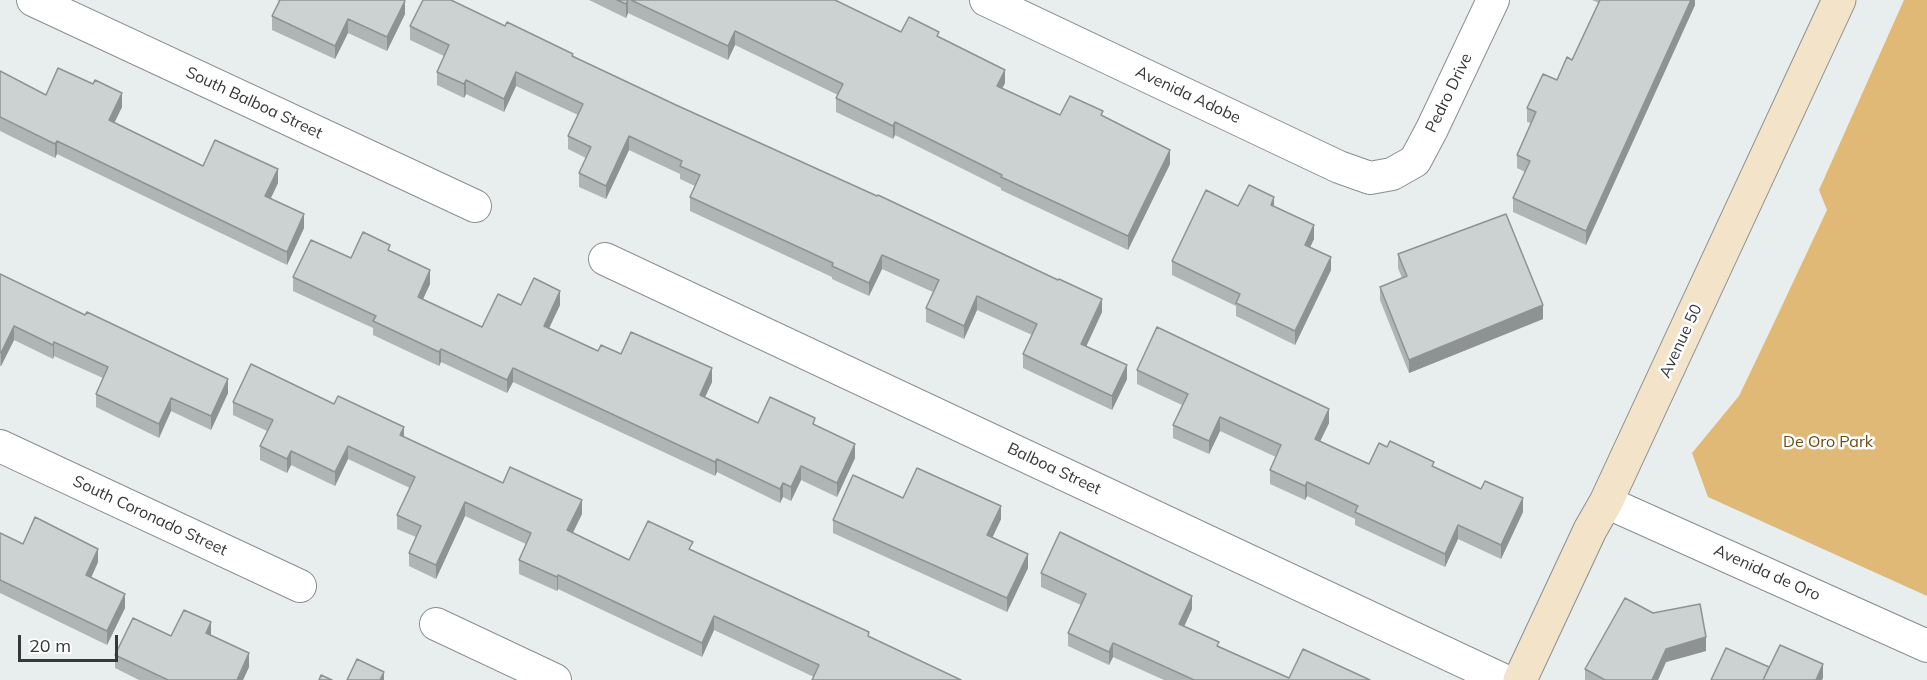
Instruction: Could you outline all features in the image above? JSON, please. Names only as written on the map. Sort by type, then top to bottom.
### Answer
[{"type":"main road","name":"Avenue 50","points":[[1520,680],[1590,530],[1606,502],[1839,0]]},
{"type":"street","name":"South Balboa Street","points":[[33,0],[475,206]]},
{"type":"street","name":"Avenida Adobe","points":[[986,0],[1339,167],[1370,178],[1392,174]]},
{"type":"street","name":"Pedro Drive","points":[[1392,174],[1415,161],[1493,0]]},
{"type":"street","name":"Balboa Street","points":[[605,259],[1503,680]]},
{"type":"street","name":"South Coronado Street","points":[[0,446],[300,586]]},
{"type":"street","name":"Avenida de Oro","points":[[1606,502],[1927,646]]},
{"type":"street","points":[[436,624],[555,680]]},
{"type":"green space","name":"De Oro Park","points":[[1904,0],[1927,0],[1927,596],[1708,497],[1692,453],[1739,396],[1827,210],[1819,190]]},
{"type":"building","points":[[280,0],[405,1],[387,37],[348,19],[335,46],[272,16]]},
{"type":"building","points":[[423,0],[451,0],[505,26],[507,22],[573,54],[572,56],[676,105],[878,195],[1102,299],[1081,344],[1127,365],[1112,396],[1023,354],[1037,324],[977,296],[964,326],[926,308],[939,280],[882,255],[869,283],[832,266],[833,263],[690,197],[700,175],[680,166],[682,161],[629,136],[606,186],[579,173],[591,147],[568,136],[583,104],[516,72],[504,99],[466,80],[464,84],[437,72],[449,45],[410,26]]},
{"type":"building","points":[[631,0],[835,0],[901,32],[909,17],[939,32],[937,36],[1005,70],[997,86],[1060,115],[1070,96],[1103,111],[1101,115],[1170,150],[1128,236],[1001,177],[1002,175],[895,122],[893,126],[836,98],[843,84],[735,31],[728,46]]},
{"type":"building","points":[[1600,0],[1691,0],[1586,231],[1513,198],[1530,161],[1517,155],[1536,112],[1527,108],[1543,74],[1557,80],[1567,57],[1572,60]]},
{"type":"building","points":[[58,68],[93,84],[95,80],[122,93],[109,120],[203,166],[215,140],[278,169],[265,196],[304,214],[287,252],[57,141],[55,144],[0,117],[0,71],[46,95]]},
{"type":"building","points":[[1249,185],[1274,197],[1271,205],[1314,225],[1305,245],[1331,257],[1295,331],[1236,303],[1240,294],[1172,261],[1206,190],[1238,206]]},
{"type":"building","points":[[1506,214],[1543,305],[1409,360],[1380,287],[1407,276],[1398,254]]},
{"type":"building","points":[[363,232],[390,245],[388,250],[430,270],[418,297],[482,327],[498,294],[521,305],[534,278],[560,291],[544,326],[598,351],[601,345],[621,354],[631,332],[712,368],[700,395],[758,423],[770,397],[815,418],[813,424],[855,444],[837,483],[801,466],[791,487],[783,483],[780,489],[717,459],[715,462],[513,368],[507,380],[441,349],[439,352],[373,321],[376,316],[293,277],[311,240],[351,258]]},
{"type":"building","points":[[0,274],[85,315],[87,312],[228,379],[211,416],[171,398],[159,424],[96,394],[108,367],[54,342],[53,345],[14,326],[1,353]]},
{"type":"building","points":[[1157,327],[1329,409],[1315,439],[1369,464],[1379,443],[1387,447],[1390,441],[1434,462],[1432,466],[1481,489],[1485,481],[1523,498],[1501,545],[1458,525],[1445,554],[1355,512],[1358,506],[1307,482],[1305,486],[1270,470],[1281,445],[1220,417],[1209,441],[1173,425],[1188,394],[1137,370]]},
{"type":"building","points":[[251,364],[334,404],[338,396],[404,427],[400,435],[503,483],[510,467],[582,500],[567,530],[629,560],[648,521],[693,542],[689,549],[869,632],[868,636],[961,680],[812,680],[819,665],[714,616],[702,643],[558,575],[557,577],[519,560],[531,533],[465,502],[436,565],[409,553],[421,526],[397,515],[415,477],[348,446],[335,472],[291,451],[287,459],[260,446],[273,420],[233,402]]},
{"type":"building","points":[[917,468],[1001,506],[987,535],[1028,554],[1007,598],[833,520],[853,475],[903,498]]},
{"type":"building","points":[[35,517],[98,549],[86,575],[125,594],[107,631],[0,580],[0,533],[23,544]]},
{"type":"building","points":[[1060,532],[1192,596],[1179,624],[1219,642],[1217,646],[1289,678],[1303,649],[1370,680],[1194,680],[1113,643],[1109,652],[1068,633],[1086,594],[1041,573]]},
{"type":"building","points":[[1625,598],[1653,613],[1700,604],[1706,637],[1666,649],[1652,680],[1605,680],[1585,669]]},
{"type":"building","points":[[184,610],[211,622],[206,633],[249,653],[237,680],[168,680],[115,655],[133,618],[171,636]]},
{"type":"building","points":[[1780,645],[1823,664],[1816,680],[1763,680]]},
{"type":"building","points":[[1726,648],[1769,667],[1763,680],[1711,680]]},
{"type":"building","points":[[357,659],[384,672],[380,680],[347,680]]},
{"type":"building","points":[[321,675],[332,680],[319,680]]}]
